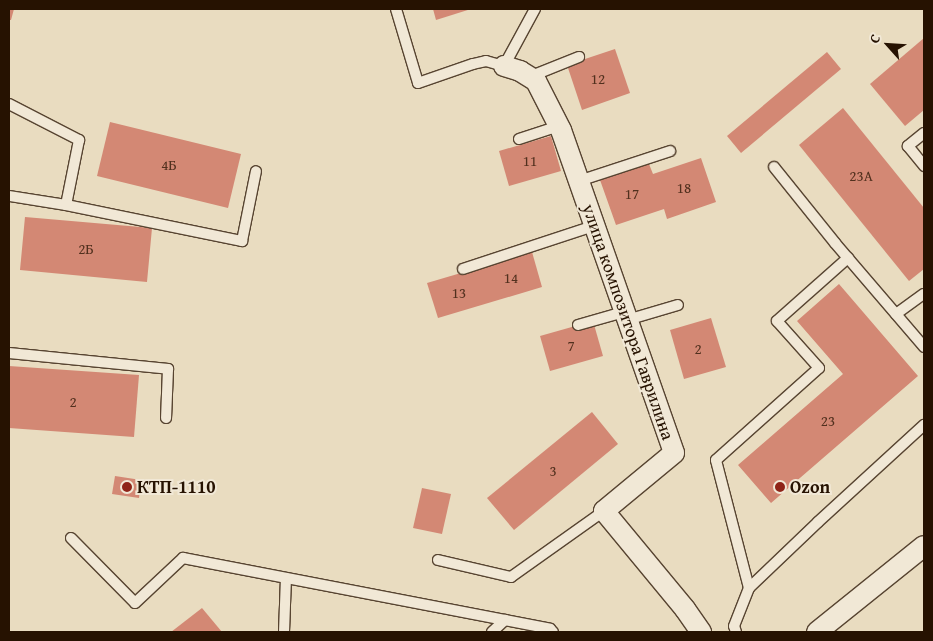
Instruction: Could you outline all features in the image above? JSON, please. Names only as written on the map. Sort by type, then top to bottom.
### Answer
[{"type":"street","points":[[504,66],[529,76]]},
{"type":"street","name":"улица композитора Гаврилина","points":[[529,76],[536,81],[559,126],[674,453],[604,511]]},
{"type":"street","points":[[604,511],[685,609],[701,632]]},
{"type":"street","points":[[818,632],[924,546]]},
{"type":"lane","points":[[396,9],[418,83],[486,61],[504,66],[535,9]]},
{"type":"lane","points":[[529,76],[579,57]]},
{"type":"lane","points":[[9,104],[79,140],[66,205]]},
{"type":"lane","points":[[520,139],[559,126]]},
{"type":"lane","points":[[924,133],[908,146],[924,166]]},
{"type":"lane","points":[[579,181],[670,151]]},
{"type":"lane","points":[[774,167],[924,347]]},
{"type":"lane","points":[[9,196],[66,205],[242,241],[256,171]]},
{"type":"lane","points":[[463,269],[594,226]]},
{"type":"lane","points":[[749,588],[716,460],[819,368],[777,321],[848,258]]},
{"type":"lane","points":[[896,314],[924,294]]},
{"type":"lane","points":[[578,325],[678,305]]},
{"type":"lane","points":[[9,353],[168,369],[166,418]]},
{"type":"lane","points":[[736,632],[734,626],[749,588],[924,425]]},
{"type":"lane","points":[[438,560],[511,576],[604,511]]},
{"type":"lane","points":[[70,538],[134,603],[183,558],[505,620],[550,629],[553,632]]},
{"type":"lane","points":[[284,632],[286,578]]},
{"type":"lane","points":[[492,632],[505,620]]},
{"type":"building","points":[[9,9],[14,9],[11,20],[9,20]]},
{"type":"building","points":[[433,9],[471,9],[436,20]]},
{"type":"building","points":[[924,38],[924,110],[905,126],[870,84]]},
{"type":"building","points":[[615,49],[630,93],[582,110],[567,65]]},
{"type":"building","points":[[827,52],[841,69],[741,153],[727,136]]},
{"type":"building","points":[[843,108],[924,208],[924,269],[909,281],[799,145]]},
{"type":"building","points":[[110,122],[241,154],[228,208],[97,176]]},
{"type":"building","points":[[551,136],[561,171],[509,186],[499,151]]},
{"type":"building","points":[[701,158],[716,202],[667,219],[664,209],[616,225],[600,180],[649,164],[653,174]]},
{"type":"building","points":[[25,217],[152,228],[147,282],[20,270]]},
{"type":"building","points":[[532,252],[542,287],[438,318],[427,283]]},
{"type":"building","points":[[839,284],[918,376],[771,503],[738,465],[843,374],[797,321]]},
{"type":"building","points":[[711,318],[726,367],[684,379],[670,330]]},
{"type":"building","points":[[593,321],[603,356],[550,371],[540,336]]},
{"type":"building","points":[[9,366],[139,375],[134,437],[9,428]]},
{"type":"building","points":[[592,412],[618,444],[514,530],[487,498]]},
{"type":"building","name":"КТП-1110","points":[[115,476],[141,480],[139,498],[112,494]]},
{"type":"building","points":[[422,488],[451,494],[442,534],[413,528]]},
{"type":"building","points":[[202,608],[222,632],[171,632]]},
{"type":"place","name":"КТП-1110","points":[[127,487]]},
{"type":"place","name":"Ozon","points":[[780,487]]}]
